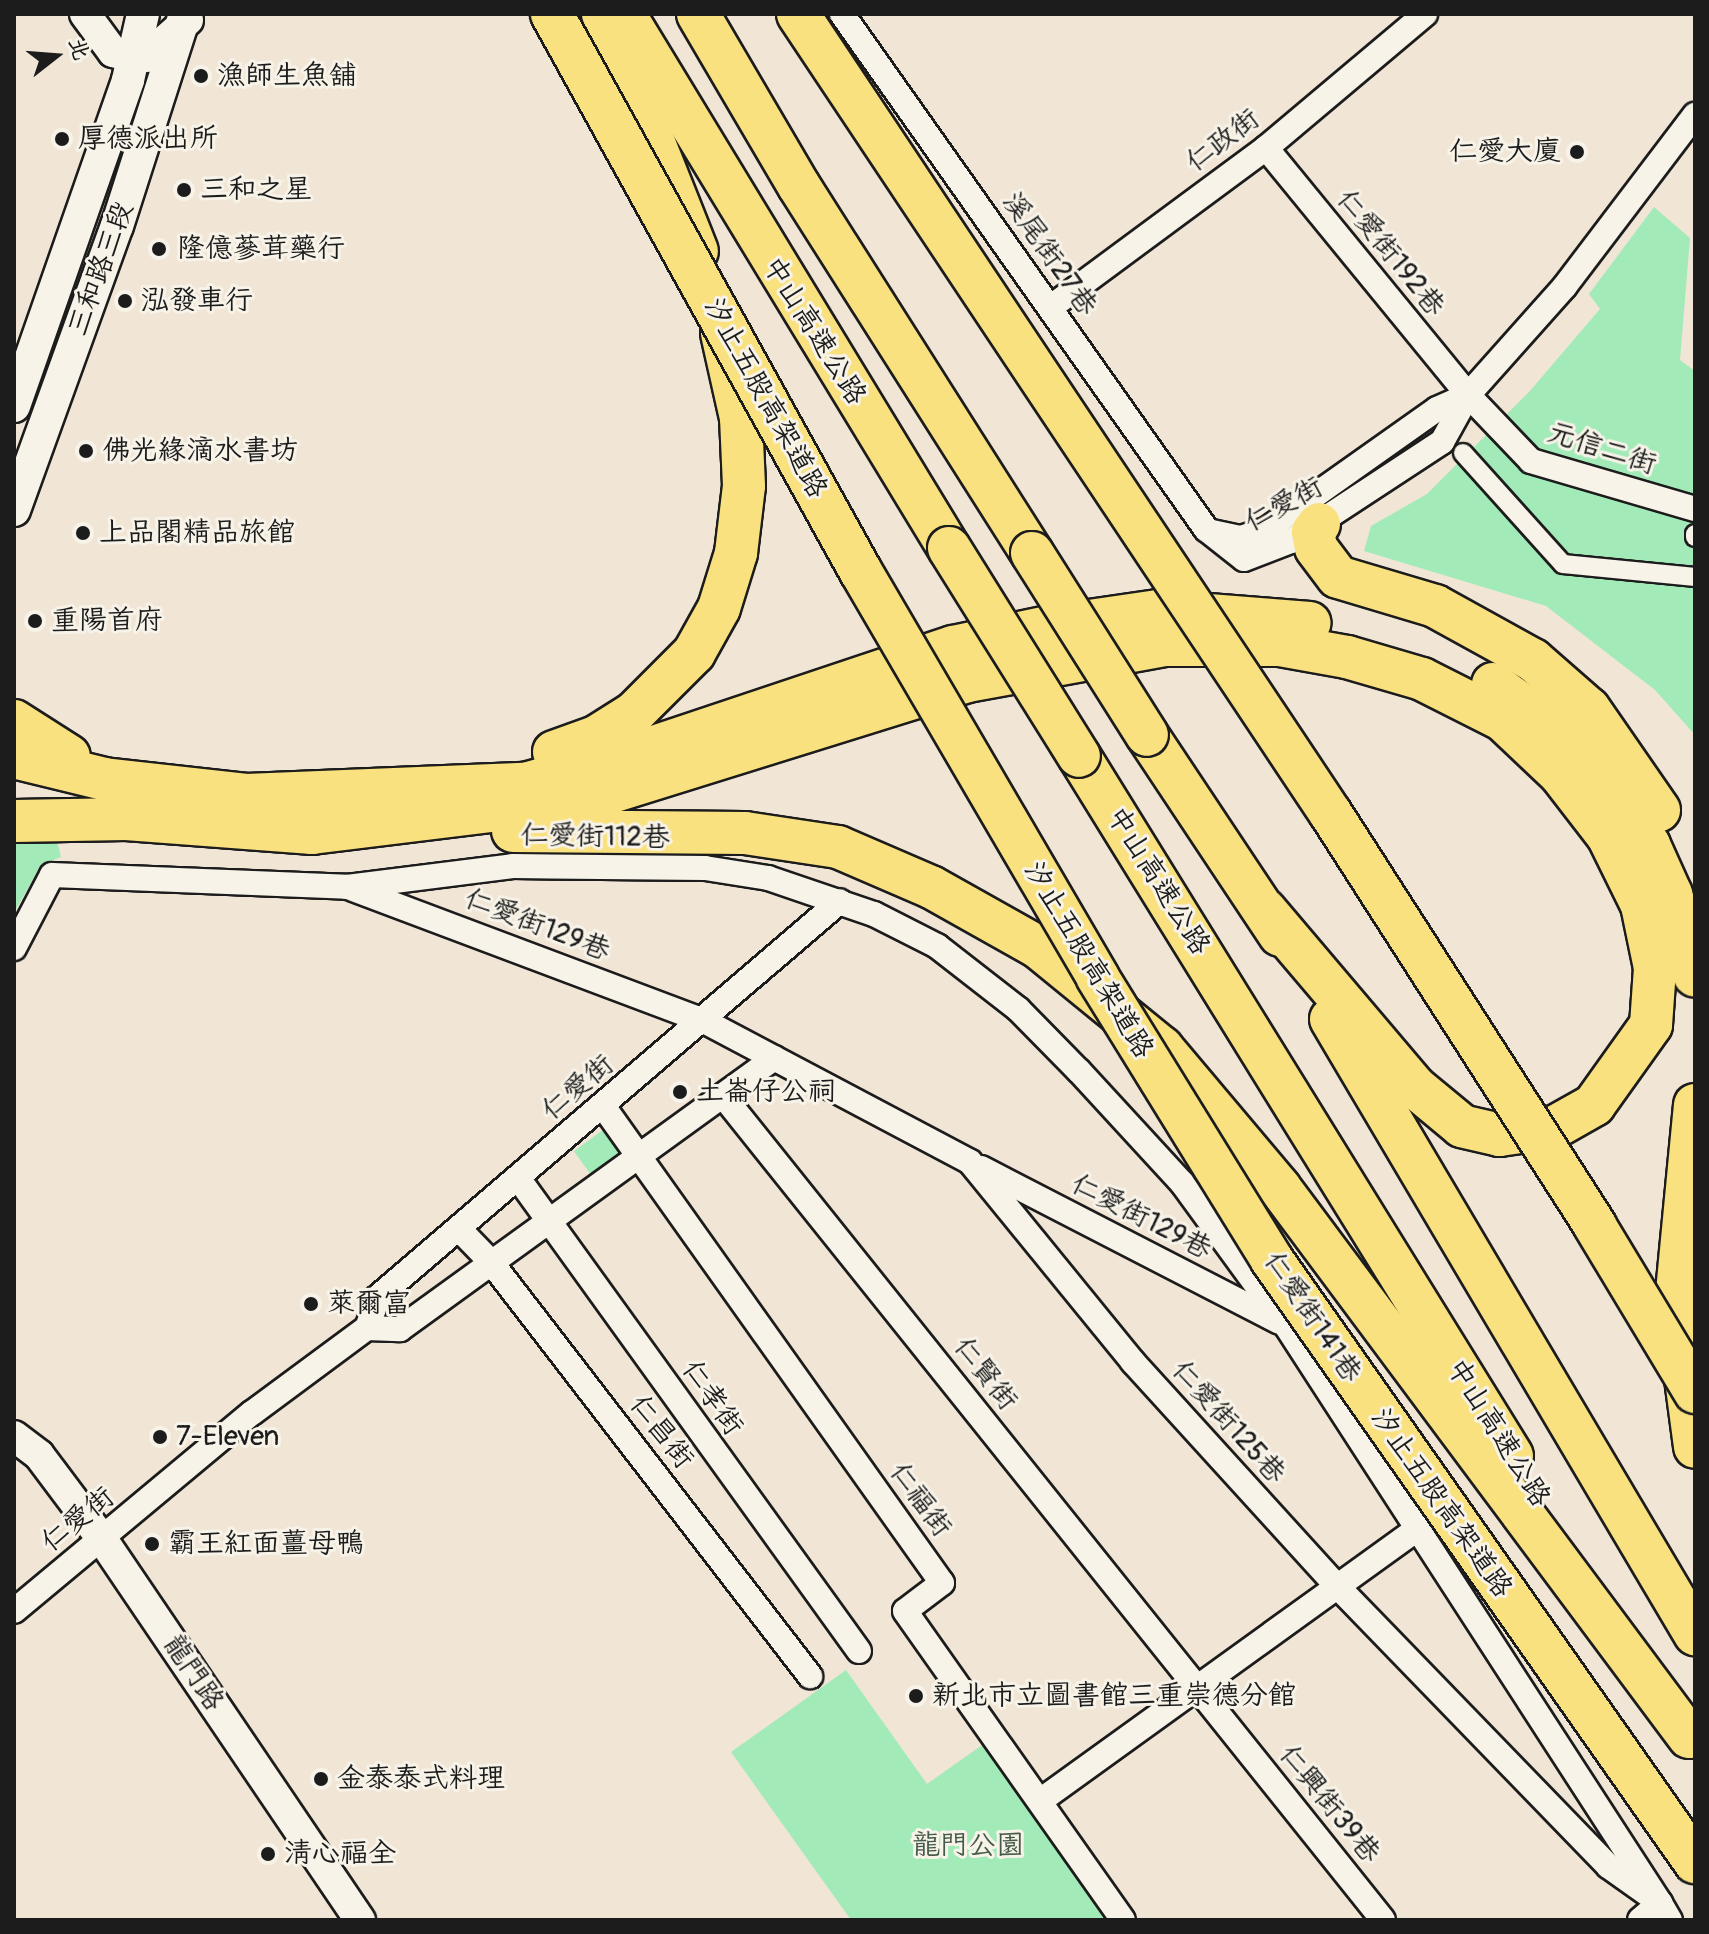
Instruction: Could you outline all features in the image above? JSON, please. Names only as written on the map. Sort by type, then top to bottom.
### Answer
[{"type":"highway","name":"汐止五股高架道路","points":[[552,14],[860,570],[1106,992],[1272,1260],[1695,1862]]},
{"type":"highway","points":[[457,786],[596,737],[634,713],[694,653],[719,608],[736,553],[744,486],[741,418],[732,368],[699,256],[603,14]]},
{"type":"highway","name":"中山高速公路","points":[[624,14],[949,548],[1692,1741]]},
{"type":"highway","points":[[698,14],[799,186],[1147,735],[1266,911],[1695,1634]]},
{"type":"highway","points":[[798,14],[1331,814],[1587,1212],[1695,1392]]},
{"type":"highway","points":[[1319,524],[1313,532],[1316,548],[1338,577],[1435,606],[1478,625],[1533,660],[1589,709],[1651,792],[1685,879],[1695,929]]},
{"type":"highway","points":[[14,757],[104,779],[246,795],[525,784],[633,754],[953,647],[1034,629],[1158,611],[1272,617],[1366,633],[1474,673],[1521,700],[1573,741],[1614,788],[1649,845],[1690,948],[1695,976]]},
{"type":"highway","points":[[312,833],[589,799],[967,681],[1121,650],[1166,645],[1280,645],[1347,657],[1422,679],[1503,720],[1560,774],[1608,836],[1642,905],[1655,968],[1651,1025],[1594,1105],[1555,1127],[1500,1135],[1462,1126],[1415,1087],[1266,911]]},
{"type":"highway","points":[[14,721],[63,755],[190,791]]},
{"type":"highway","points":[[14,791],[126,819]]},
{"type":"highway","points":[[14,821],[126,819],[312,833],[745,833],[838,847],[931,887],[1038,947],[1162,1048],[1279,1187],[1692,1741]]},
{"type":"highway","points":[[1695,1105],[1676,1304],[1695,1447]]},
{"type":"main road","name":"三和路三段","points":[[17,390],[132,57],[143,14]]},
{"type":"main road","name":"三和路三段","points":[[14,510],[188,18]]},
{"type":"street","points":[[85,14],[113,52],[132,57],[146,57],[188,18]]},
{"type":"street","name":"溪尾街27巷","points":[[842,14],[1206,529]]},
{"type":"street","name":"仁政街","points":[[1051,307],[1266,148],[1425,14]]},
{"type":"street","name":"仁愛街","points":[[1206,529],[1244,559],[1262,555],[1319,524],[1442,442],[1468,395],[1565,286],[1695,115]]},
{"type":"street","name":"仁愛街192巷","points":[[1266,148],[1468,395]]},
{"type":"street","points":[[17,390],[51,408]]},
{"type":"street","name":"仁愛街","points":[[1206,529],[1221,537],[1241,538],[1266,530],[1437,409],[1468,395]]},
{"type":"street","name":"元信二街","points":[[1468,395],[1531,461],[1695,509]]},
{"type":"street","points":[[1463,453],[1563,564],[1695,577]]},
{"type":"street","name":"仁愛街112巷","points":[[347,887],[513,866],[705,868],[768,878],[840,901]]},
{"type":"street","points":[[14,948],[52,875],[347,887]]},
{"type":"street","name":"仁愛街129巷","points":[[347,887],[704,1021]]},
{"type":"street","name":"仁愛街","points":[[14,1611],[252,1413],[367,1328],[378,1297],[704,1021],[840,901]]},
{"type":"street","name":"仁愛街141巷","points":[[840,901],[937,946],[1018,1009],[1182,1183],[1285,1324],[1415,1531],[1665,1912]]},
{"type":"street","name":"仁愛街125巷","points":[[704,1021],[970,1162],[1133,1362],[1336,1585],[1608,1866],[1665,1912]]},
{"type":"street","points":[[367,1328],[400,1329],[640,1160],[774,1058]]},
{"type":"street","name":"仁賢街","points":[[724,1097],[1197,1689]]},
{"type":"street","name":"仁福街","points":[[603,1106],[942,1583],[905,1611],[1123,1920]]},
{"type":"street","name":"仁愛街129巷","points":[[970,1162],[1285,1324]]},
{"type":"street","name":"仁孝街","points":[[518,1178],[859,1651]]},
{"type":"street","name":"仁昌街","points":[[459,1229],[491,1262],[810,1676]]},
{"type":"street","name":"龍門路","points":[[14,1436],[39,1455],[102,1539],[360,1920]]},
{"type":"street","points":[[1040,1801],[1415,1531]]},
{"type":"street","name":"仁興街39巷","points":[[1197,1689],[1383,1920]]},
{"type":"street","points":[[1640,1920],[1665,1912]]},
{"type":"green space","points":[[1654,207],[1690,238],[1680,360],[1695,371],[1695,735],[1655,690],[1546,606],[1364,551],[1371,526],[1427,494],[1529,392],[1600,309],[1589,294]]},
{"type":"green space","points":[[14,832],[56,836],[61,857],[41,865],[14,913]]},
{"type":"green space","points":[[603,1130],[621,1155],[592,1176],[574,1151]]},
{"type":"green space","name":"龍門公園","points":[[846,1670],[927,1784],[985,1743],[1111,1920],[851,1920],[731,1752]]},
{"type":"place","name":"漁師生魚舖","points":[[201,76]]},
{"type":"place","name":"厚德派出所","points":[[62,139]]},
{"type":"place","name":"仁愛大廈","points":[[1577,152]]},
{"type":"place","name":"三和之星","points":[[184,190]]},
{"type":"place","name":"隆億蔘茸藥行","points":[[159,249]]},
{"type":"place","name":"泓發車行","points":[[125,301]]},
{"type":"place","name":"佛光緣滴水書坊","points":[[86,451]]},
{"type":"place","name":"上品閣精品旅館","points":[[83,533]]},
{"type":"place","name":"重陽首府","points":[[35,621]]},
{"type":"place","name":"土崙仔公祠","points":[[680,1092]]},
{"type":"place","name":"萊爾富","points":[[311,1304]]},
{"type":"place","name":"7-Eleven","points":[[160,1437]]},
{"type":"place","name":"霸王紅面薑母鴨","points":[[152,1544]]},
{"type":"place","name":"新北市立圖書館三重崇德分館","points":[[916,1696]]},
{"type":"place","name":"金泰泰式料理","points":[[321,1779]]},
{"type":"place","name":"清心福全","points":[[268,1854]]}]
